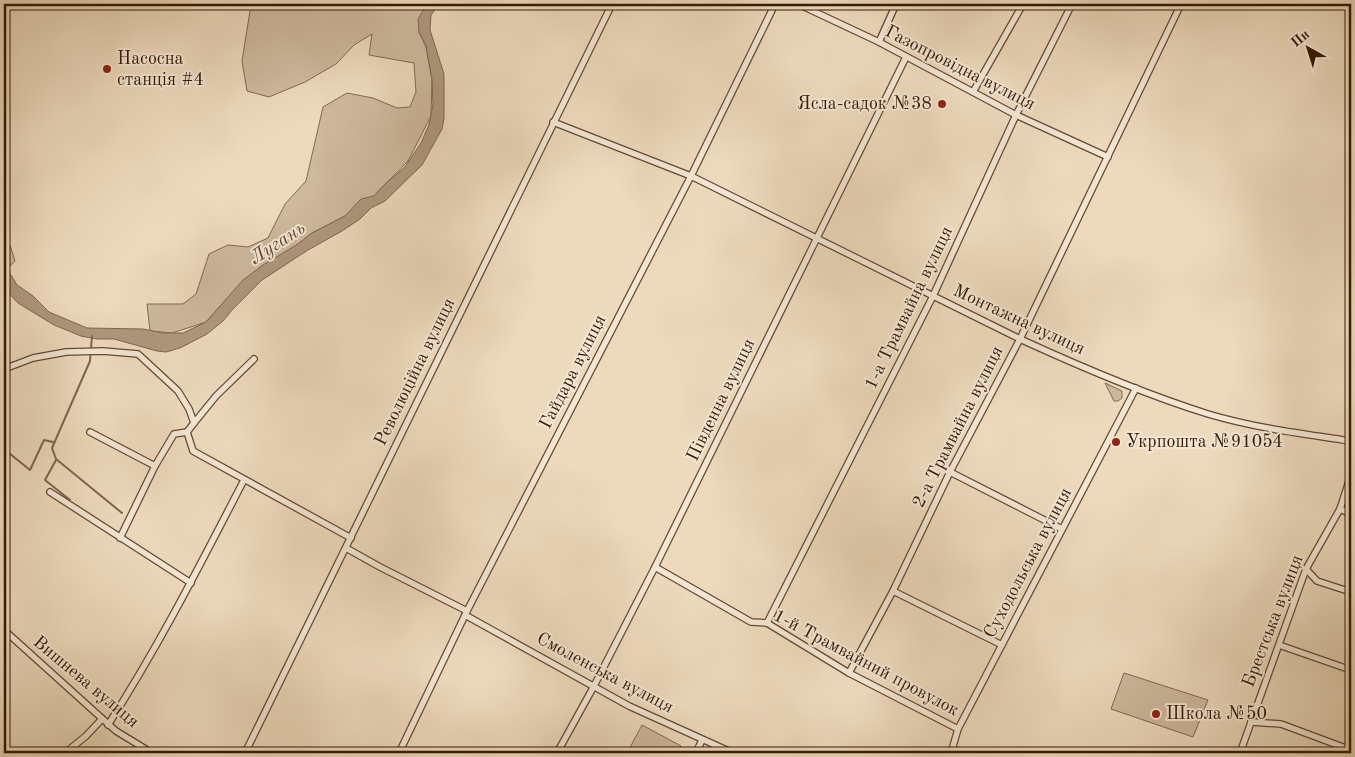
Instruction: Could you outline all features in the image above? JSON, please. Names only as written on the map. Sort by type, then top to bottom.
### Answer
[{"type":"street","name":"Революційна вулиця","points":[[245,753],[612,4]]},
{"type":"street","points":[[764,4],[774,6]]},
{"type":"street","name":"Газопровідна вулиця","points":[[798,4],[879,42],[1016,115],[1108,157]]},
{"type":"street","points":[[879,42],[896,4]]},
{"type":"street","points":[[974,92],[1023,4]]},
{"type":"street","name":"1-а Трамвайна вулиця","points":[[767,622],[933,296],[1016,115],[1072,4]]},
{"type":"street","name":"2-а Трамвайна вулиця","points":[[849,673],[893,591],[950,472],[1020,339],[1181,4]]},
{"type":"street","name":"Гайдара вулиця","points":[[399,753],[466,613],[691,176],[774,6]]},
{"type":"street","name":"Південна вулиця","points":[[557,753],[594,686],[655,567],[906,57]]},
{"type":"street","name":"Монтажна вулиця","points":[[553,122],[691,176],[1020,339],[1136,388],[1210,414],[1272,429],[1351,441]]},
{"type":"street","points":[[4,370],[33,358],[66,352],[103,351],[138,354],[178,391],[189,409],[194,423]]},
{"type":"street","points":[[120,538],[155,466],[174,434],[187,432],[216,396],[254,359]]},
{"type":"street","name":"Суходольська вулиця","points":[[951,753],[958,729],[1136,388]]},
{"type":"street","points":[[90,432],[155,466]]},
{"type":"street","points":[[187,432],[193,451],[351,538]]},
{"type":"street","points":[[950,472],[1062,529]]},
{"type":"street","name":"Брестська вулиця","points":[[1240,753],[1306,569],[1340,509],[1351,475]]},
{"type":"street","points":[[108,725],[145,667],[244,480]]},
{"type":"street","points":[[50,492],[191,583]]},
{"type":"street","points":[[1340,509],[1351,514]]},
{"type":"street","name":"Смоленська вулиця","points":[[346,548],[466,613],[629,706],[733,753]]},
{"type":"street","name":"1-й Трамвайний провулок","points":[[655,567],[751,622],[767,622],[849,673],[958,729]]},
{"type":"street","points":[[1306,569],[1318,581],[1351,592]]},
{"type":"street","points":[[893,591],[1002,645]]},
{"type":"street","name":"Вишнева вулиця","points":[[4,630],[108,725],[152,753]]},
{"type":"street","points":[[1279,645],[1351,670]]},
{"type":"street","points":[[66,753],[102,719]]},
{"type":"street","points":[[1251,722],[1281,724],[1351,750]]},
{"type":"street","points":[[696,753],[702,740]]},
{"type":"shaded area","points":[[257,4],[426,4],[419,32],[426,47],[432,79],[431,116],[408,161],[374,196],[345,216],[312,233],[223,303],[206,322],[172,333],[150,331],[147,304],[183,304],[196,294],[209,254],[228,245],[248,247],[268,238],[285,204],[306,181],[323,107],[347,93],[373,98],[397,108],[410,107],[416,92],[414,63],[369,55],[372,34],[354,45],[336,64],[305,82],[269,97],[247,91],[242,61],[250,11]]},
{"type":"shaded area","points":[[427,4],[439,4],[431,15],[430,30],[444,74],[444,118],[442,129],[422,165],[385,201],[371,208],[360,219],[262,280],[223,321],[207,334],[180,348],[166,352],[114,339],[97,339],[81,336],[54,325],[18,303],[4,288],[4,271],[11,275],[17,285],[33,296],[49,312],[87,328],[143,329],[163,333],[183,333],[206,322],[243,280],[312,233],[345,216],[361,199],[374,196],[405,167],[421,143],[429,125],[433,104],[432,79],[426,46],[419,32],[418,19]]},
{"type":"shaded area","points":[[4,241],[10,245],[15,261],[8,268],[4,267]]},
{"type":"shaded area","points":[[1105,383],[1122,391],[1122,398],[1114,401]]},
{"type":"shaded area","points":[[1124,673],[1208,700],[1193,737],[1111,709]]},
{"type":"shaded area","points":[[642,725],[681,746],[677,753],[627,753]]},
{"type":"waterway","points":[[92,336],[90,361],[52,448],[56,459],[122,513]]},
{"type":"waterway","points":[[4,449],[30,470],[44,440],[53,442]]},
{"type":"waterway","points":[[56,460],[45,480],[70,500]]},
{"type":"place","name":"Насосна станція #4","points":[[107,69]]},
{"type":"place","name":"Ясла-садок №38","points":[[942,104]]},
{"type":"place","name":"Укрпошта №91054","points":[[1116,442]]},
{"type":"place","name":"Школа №50","points":[[1156,714]]},
{"type":"water label","name":"Лугань","points":[[278,244]]}]
